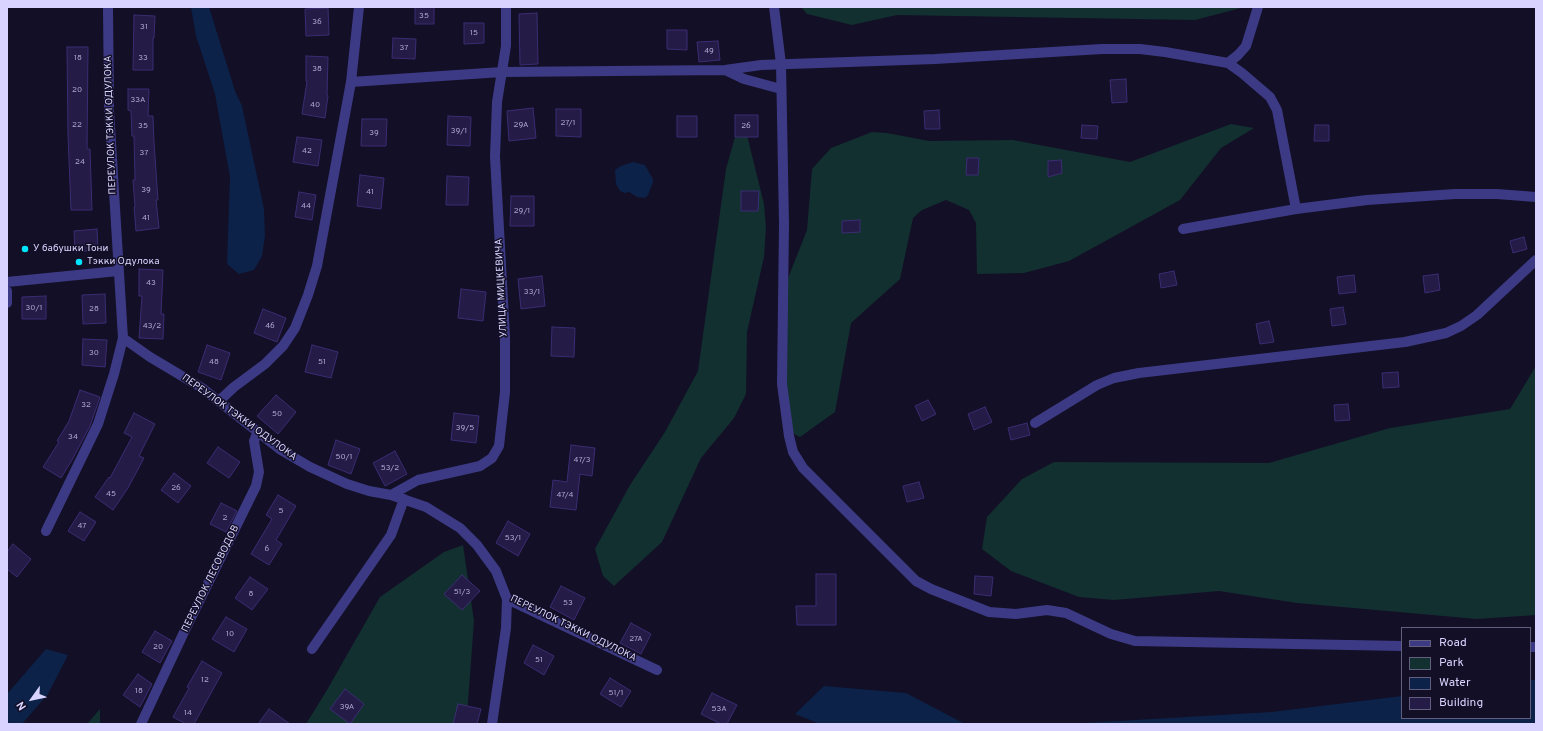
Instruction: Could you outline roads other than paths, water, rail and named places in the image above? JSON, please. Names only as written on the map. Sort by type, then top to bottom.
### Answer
[{"type":"street","name":"ПЕРЕУЛОК ТЭККИ ОДУЛОКА","points":[[46,531],[98,424],[114,374],[123,338],[109,110],[108,7]]},
{"type":"street","points":[[219,401],[234,387],[265,364],[283,346],[295,328],[308,295],[317,266],[351,82],[359,7]]},
{"type":"street","name":"УЛИЦА МИЦКЕВИЧА","points":[[391,495],[418,480],[480,466],[492,458],[499,446],[504,392],[505,337],[495,157],[497,102],[506,46],[506,7]]},
{"type":"street","points":[[774,7],[781,64],[784,224],[782,384],[789,436],[793,452],[803,468],[916,582],[989,612],[1016,614],[1047,610],[1066,613],[1111,634],[1135,641],[1401,646]]},
{"type":"street","points":[[1228,62],[1238,56],[1246,46],[1258,7]]},
{"type":"street","points":[[351,82],[502,72],[725,70],[781,64],[935,59],[1102,49],[1132,49],[1165,52],[1228,62],[1270,97],[1277,110],[1296,209]]},
{"type":"street","points":[[725,70],[744,79],[781,89]]},
{"type":"street","points":[[1182,229],[1296,209],[1381,199],[1455,194],[1497,194],[1536,197]]},
{"type":"street","points":[[1036,423],[1097,385],[1114,378],[1147,372],[1406,342],[1446,333],[1461,326],[1477,315],[1536,260]]},
{"type":"street","points":[[7,282],[118,271]]},
{"type":"street","points":[[7,291],[7,303]]},
{"type":"street","name":"ПЕРЕУЛОК ТЭККИ ОДУЛОКА","points":[[123,338],[219,401],[281,450],[310,467],[347,484],[370,491],[391,495],[426,507],[460,528],[496,570],[507,598],[658,670]]},
{"type":"street","name":"ПЕРЕУЛОК ЛЕСОВОДОВ","points":[[141,724],[185,630],[256,486],[259,472],[254,441],[258,431]]},
{"type":"street","points":[[312,648],[391,535],[404,500]]},
{"type":"street","points":[[492,724],[506,628],[507,598]]},
{"type":"water","points":[[191,7],[209,7],[235,91],[242,106],[264,209],[265,236],[262,256],[254,270],[239,274],[227,264],[230,177],[215,94],[196,36]]},
{"type":"water","points":[[633,162],[645,165],[653,179],[648,195],[645,198],[637,197],[629,192],[625,193],[620,191],[616,184],[615,170],[621,166]]},
{"type":"water","points":[[46,649],[68,655],[48,694],[22,724],[7,724],[7,694]]},
{"type":"water","points":[[1531,680],[1536,680],[1536,724],[1066,724],[1272,712],[1401,696],[1401,719],[1531,719]]},
{"type":"water","points":[[824,686],[906,693],[965,724],[820,724],[795,714]]},
{"type":"place","name":"У бабушки Тони","points":[[25,249]]},
{"type":"place","name":"Тэкки Одулока","points":[[79,262]]}]
